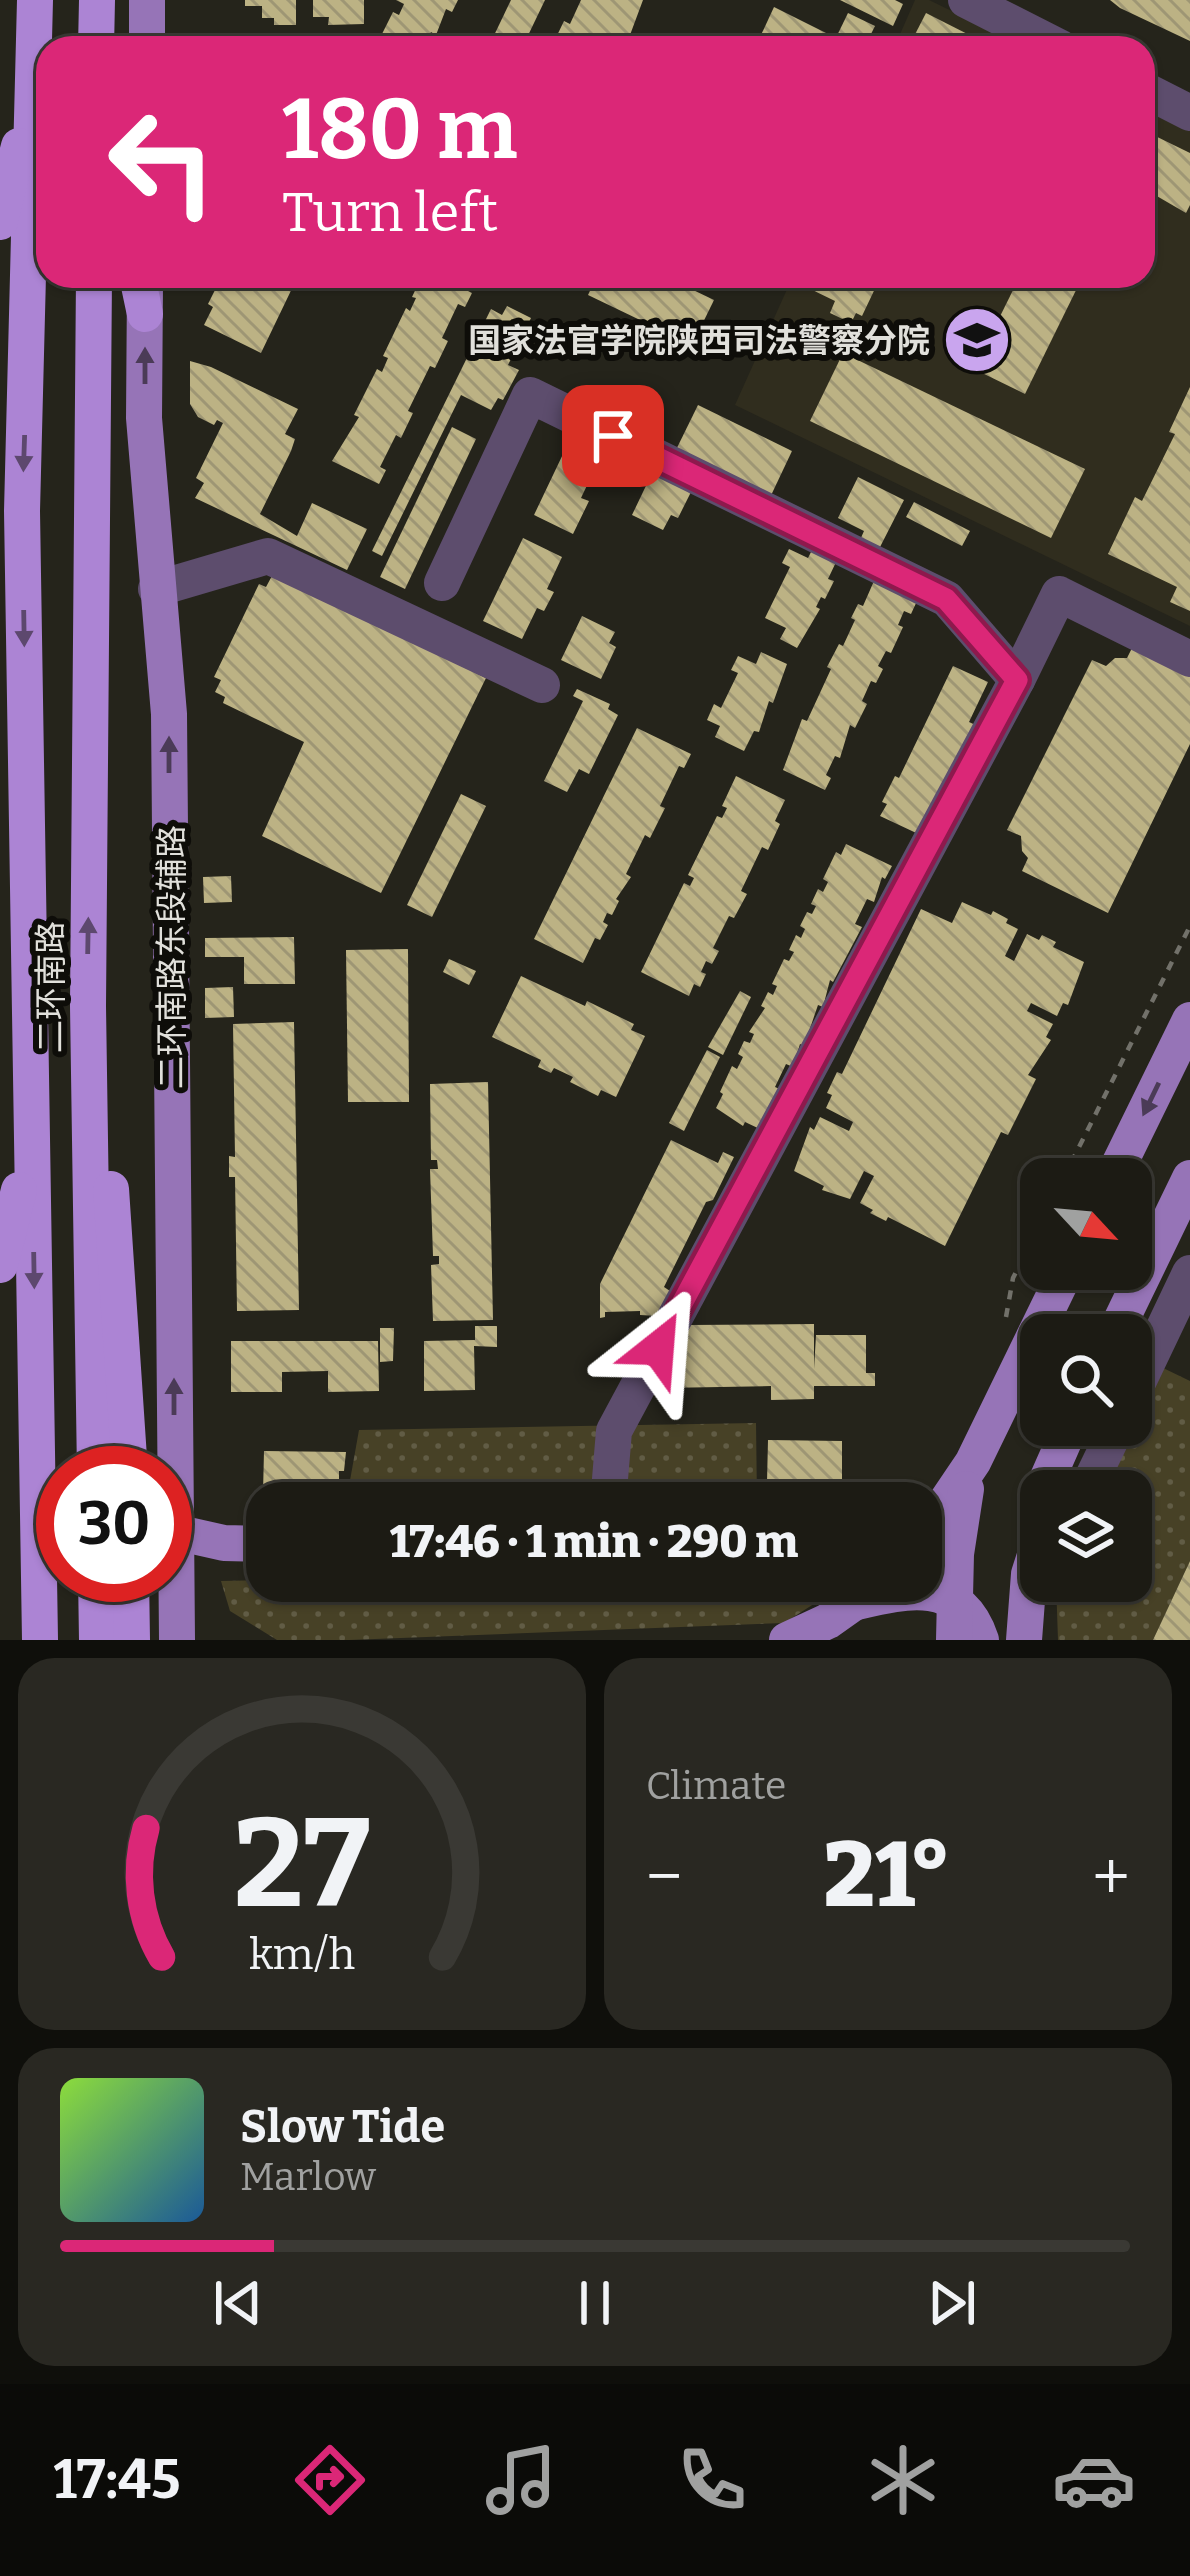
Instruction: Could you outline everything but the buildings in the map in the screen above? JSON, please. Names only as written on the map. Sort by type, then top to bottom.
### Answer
[{"type":"highway","points":[[0,222],[35,79],[34,0]]},
{"type":"highway","points":[[96,36],[97,0]]},
{"type":"highway","name":"二环南路","points":[[35,79],[22,512],[40,1640]]},
{"type":"highway","name":"二环南路","points":[[94,288],[88,1006],[95,1446]]},
{"type":"highway","points":[[142,288],[145,314]]},
{"type":"highway","points":[[88,1006],[116,1234],[128,1446]]},
{"type":"highway","points":[[0,1265],[32,1140]]},
{"type":"highway","points":[[97,1602],[98,1640]]},
{"type":"highway","points":[[131,1602],[132,1640]]},
{"type":"main road","points":[[147,0],[147,36]]},
{"type":"main road","name":"二环南路东段辅路","points":[[145,314],[144,418],[169,714],[174,1446]]},
{"type":"main road","points":[[1122,1158],[1190,1020]]},
{"type":"main road","points":[[1124,1314],[1190,1178]]},
{"type":"main road","points":[[942,1509],[973,1462],[1057,1290]]},
{"type":"main road","points":[[954,1640],[959,1521],[973,1462]]},
{"type":"main road","points":[[942,1505],[950,1498]]},
{"type":"main road","points":[[192,1536],[246,1544]]},
{"type":"main road","points":[[942,1597],[962,1606],[981,1640]]},
{"type":"main road","name":"二环南路东段辅路","points":[[176,1602],[176,1640]]},
{"type":"main road","points":[[787,1640],[853,1602]]},
{"type":"main road","points":[[1024,1640],[1027,1602]]},
{"type":"street","points":[[966,0],[1037,36]]},
{"type":"street","points":[[1155,95],[1190,113]]},
{"type":"street","points":[[442,583],[530,395],[946,599],[1017,680]]},
{"type":"street","points":[[156,589],[268,556],[542,685]]},
{"type":"street","points":[[610,1482],[614,1431],[1059,594],[1190,659]]},
{"type":"street","points":[[1152,1353],[1190,1273]]},
{"type":"path","points":[[1074,1158],[1190,926]]},
{"type":"shaded area","points":[[915,0],[929,0],[1003,36],[899,36]]},
{"type":"shaded area","name":"国家法官学院陕西司法警察分院","points":[[1155,110],[1190,127],[1190,626],[735,405],[788,288],[1155,288]]},
{"type":"shaded area","points":[[1161,1367],[1190,1381],[1190,1561],[1153,1640],[1058,1640],[1057,1602],[1152,1602],[1152,1470],[1110,1470],[1122,1446],[1152,1446],[1152,1385]]},
{"type":"shaded area","points":[[756,1423],[757,1482],[350,1482],[359,1430]]},
{"type":"shaded area","points":[[246,1580],[246,1602],[817,1602],[784,1623],[349,1640],[277,1640],[230,1611],[221,1581]]},
{"type":"place","name":"国家法官学院陕西司法警察分院","points":[[977,340]]},
{"type":"route","points":[[613,436],[946,599],[1017,680],[658,1348]]}]
